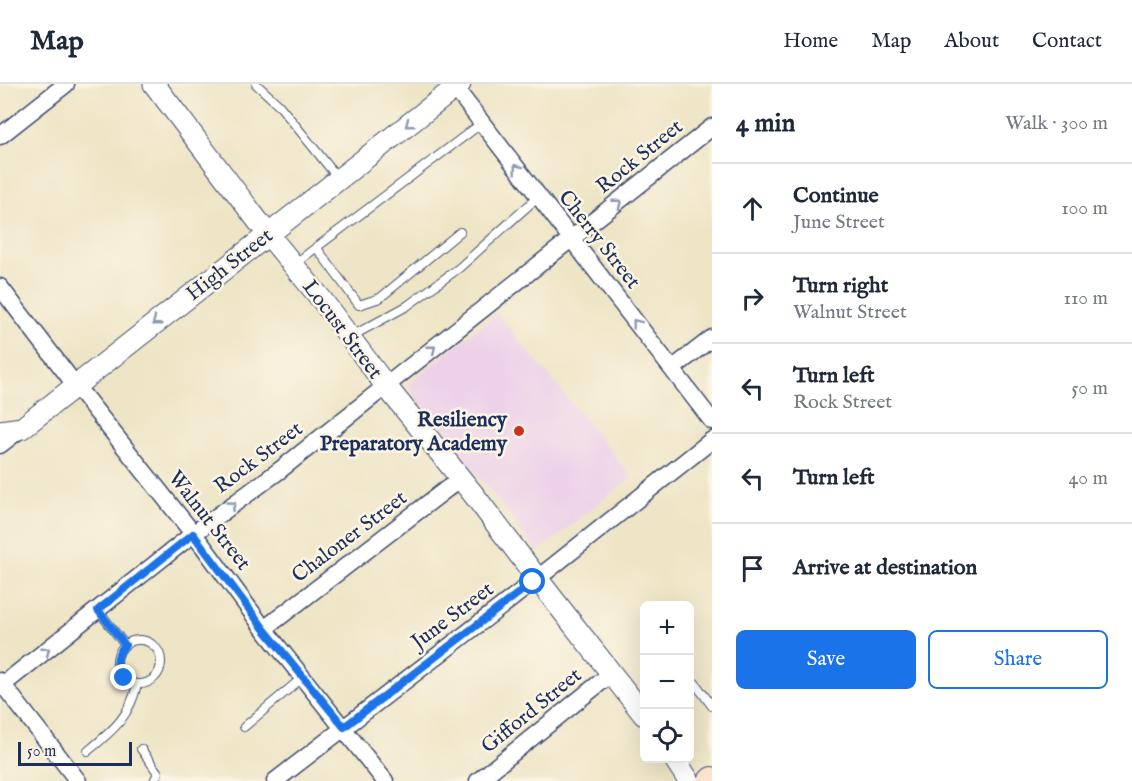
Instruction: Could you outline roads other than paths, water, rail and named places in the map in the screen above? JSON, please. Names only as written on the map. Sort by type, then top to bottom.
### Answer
[{"type":"street","points":[[0,136],[66,84]]},
{"type":"street","name":"Locust Street","points":[[154,84],[386,386],[461,478],[640,709]]},
{"type":"street","name":"High Street","points":[[0,445],[456,85]]},
{"type":"street","name":"Cherry Street","points":[[456,85],[482,123],[711,418]]},
{"type":"street","name":"Rock Street","points":[[1,684],[193,534],[280,470],[712,127]]},
{"type":"street","name":"Walnut Street","points":[[0,286],[264,629],[386,781]]},
{"type":"street","points":[[672,369],[712,338]]},
{"type":"street","points":[[0,431],[22,428]]},
{"type":"street","name":"June Street","points":[[275,781],[712,440]]},
{"type":"street","name":"Chaloner Street","points":[[264,629],[461,478]]},
{"type":"street","name":"Gifford Street","points":[[477,781],[612,674]]},
{"type":"street","points":[[1,684],[78,781]]},
{"type":"street","points":[[677,763],[689,781]]},
{"type":"lane","points":[[256,84],[279,105],[338,178]]},
{"type":"lane","points":[[293,265],[482,123]]},
{"type":"lane","points":[[350,337],[407,306],[459,268],[539,196]]},
{"type":"lane","points":[[316,247],[359,305],[380,298],[460,232]]},
{"type":"lane","points":[[98,610],[125,645]]},
{"type":"lane","points":[[138,641],[151,645],[159,656],[159,669],[156,675],[145,683],[137,684],[124,678],[117,665],[120,651],[125,645],[138,641]]},
{"type":"lane","points":[[244,727],[303,677]]},
{"type":"lane","points":[[88,751],[116,728],[128,712],[137,684]]},
{"type":"lane","points":[[694,684],[712,706]]},
{"type":"lane","points":[[141,749],[158,773],[154,781]]},
{"type":"place","name":"Resiliency Preparatory Academy","points":[[519,431]]}]
